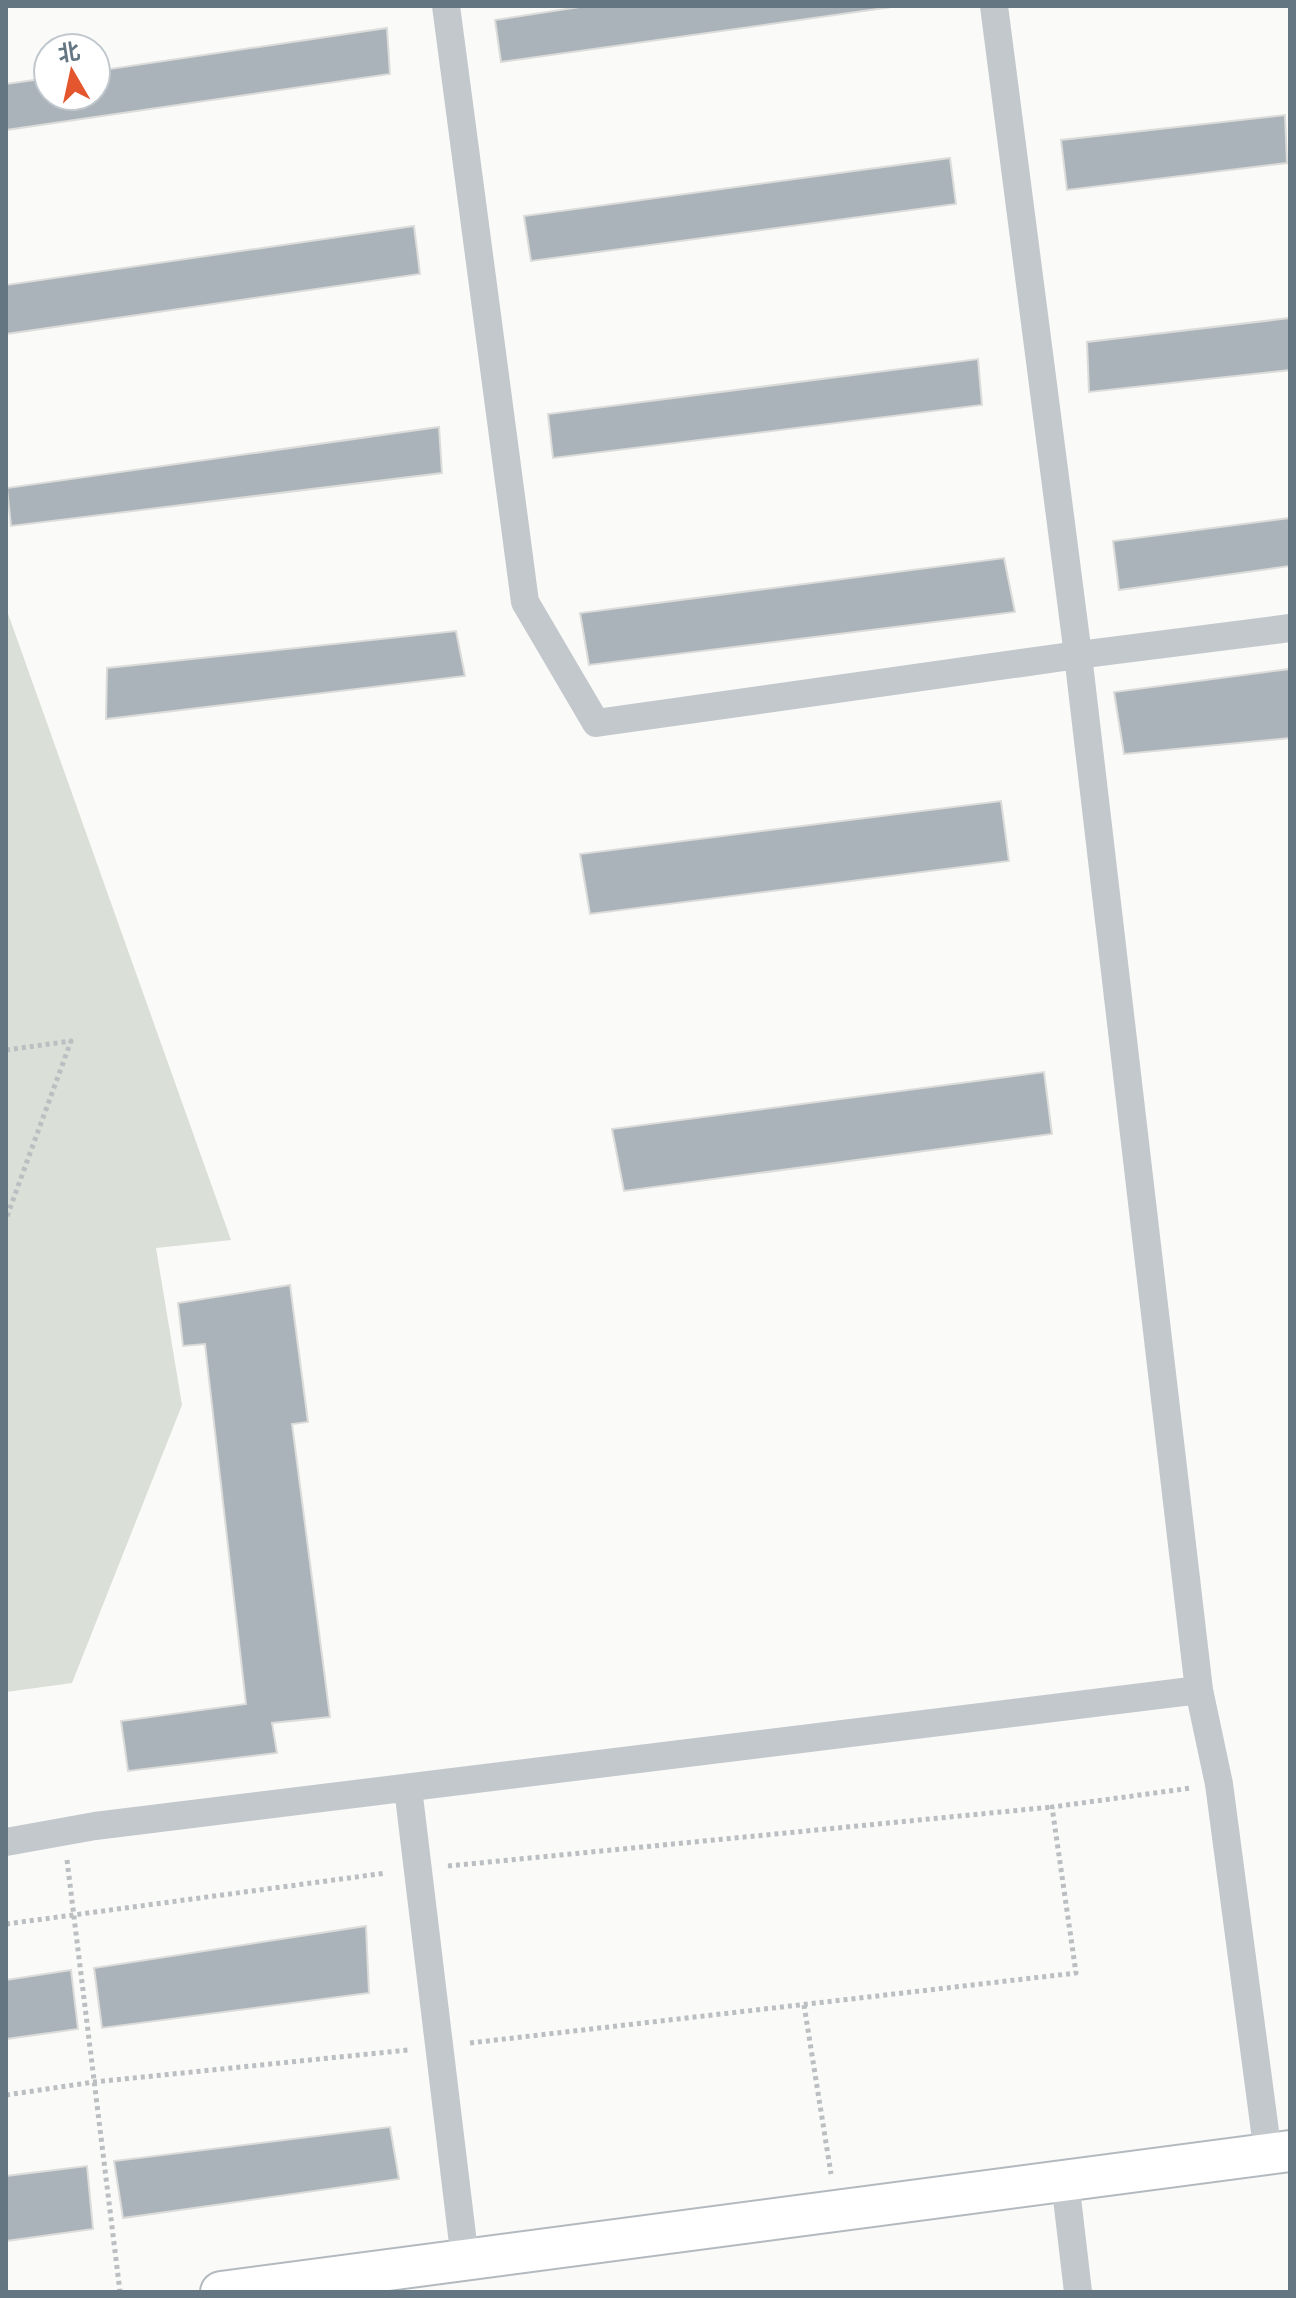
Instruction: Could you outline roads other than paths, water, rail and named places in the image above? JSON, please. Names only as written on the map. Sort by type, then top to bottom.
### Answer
[{"type":"main road","points":[[221,2292],[1279,2152]]},
{"type":"street","points":[[446,6],[525,602],[596,723],[1290,628]]},
{"type":"street","points":[[994,6],[1078,655],[1199,1690],[1219,1784],[1279,2152]]},
{"type":"street","points":[[6,1842],[408,1788],[1199,1690]]},
{"type":"street","points":[[408,1788],[465,2260]]},
{"type":"street","points":[[1065,2181],[1078,2292]]}]
